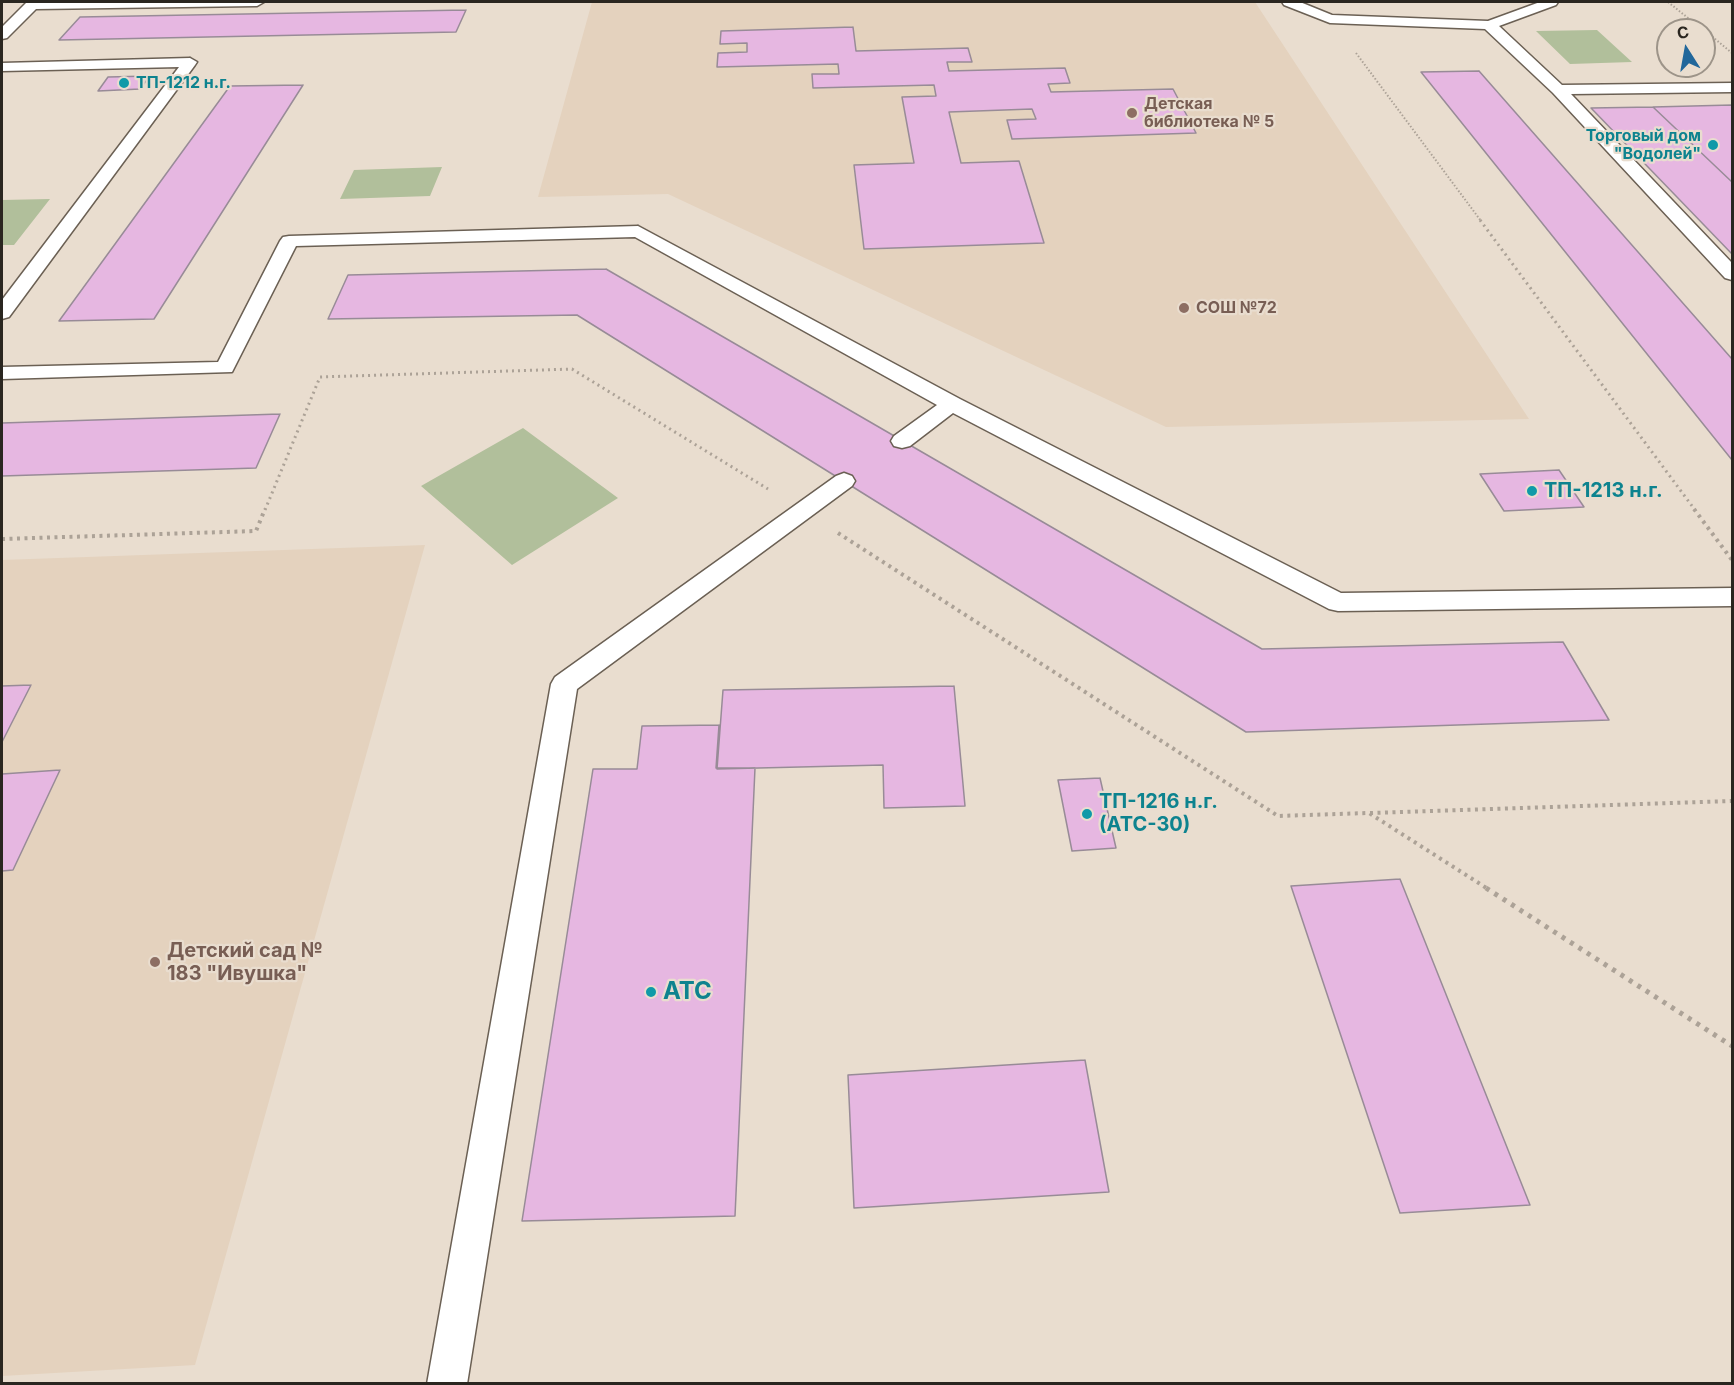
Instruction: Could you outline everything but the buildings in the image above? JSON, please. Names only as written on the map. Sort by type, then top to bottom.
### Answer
[{"type":"lane","points":[[2,35],[32,5],[257,2]]},
{"type":"lane","points":[[1289,2],[1330,19],[1489,25],[1551,2]]},
{"type":"lane","points":[[1317,2],[1330,19]]},
{"type":"lane","points":[[1489,25],[1558,90],[1732,274]]},
{"type":"lane","points":[[2,67],[190,62],[2,313]]},
{"type":"lane","points":[[1558,90],[1732,87]]},
{"type":"lane","points":[[2,373],[225,368],[289,241],[639,231],[952,404],[1338,602],[1732,597]]},
{"type":"lane","points":[[902,441],[952,404]]},
{"type":"lane","points":[[447,1383],[564,684],[844,482]]},
{"type":"path","points":[[1668,2],[1689,18]]},
{"type":"path","points":[[1330,19],[1732,560]]},
{"type":"path","points":[[1716,40],[1732,54]]},
{"type":"path","points":[[2,539],[256,531],[321,376]]},
{"type":"path","points":[[1278,816],[1732,801]]},
{"type":"path","points":[[1369,813],[1732,1046]]},
{"type":"shaded area","name":"СОШ №72","points":[[592,2],[1255,2],[1529,419],[1166,427],[668,194],[538,197]]},
{"type":"shaded area","name":"Детский сад № 183 \"Ивушка\"","points":[[425,545],[195,1365],[2,1376],[2,560]]},
{"type":"green space","points":[[1597,30],[1632,62],[1570,64],[1536,31]]},
{"type":"green space","points":[[442,167],[430,196],[340,199],[354,170]]},
{"type":"green space","points":[[50,199],[14,245],[2,245],[2,200]]},
{"type":"green space","points":[[523,428],[618,498],[512,565],[421,486]]},
{"type":"place","name":"ТП-1212 н.г.","points":[[124,83]]},
{"type":"place","name":"Детская библиотека № 5","points":[[1132,113]]},
{"type":"place","name":"Торговый дом \"Водолей\"","points":[[1713,145]]},
{"type":"place","name":"СОШ №72","points":[[1184,308]]},
{"type":"place","name":"ТП-1213 н.г.","points":[[1532,491]]},
{"type":"place","name":"ТП-1216 н.г. (АТС-30)","points":[[1087,814]]},
{"type":"place","name":"Детский сад № 183 \"Ивушка\"","points":[[155,962]]},
{"type":"place","name":"АТС","points":[[651,992]]}]
